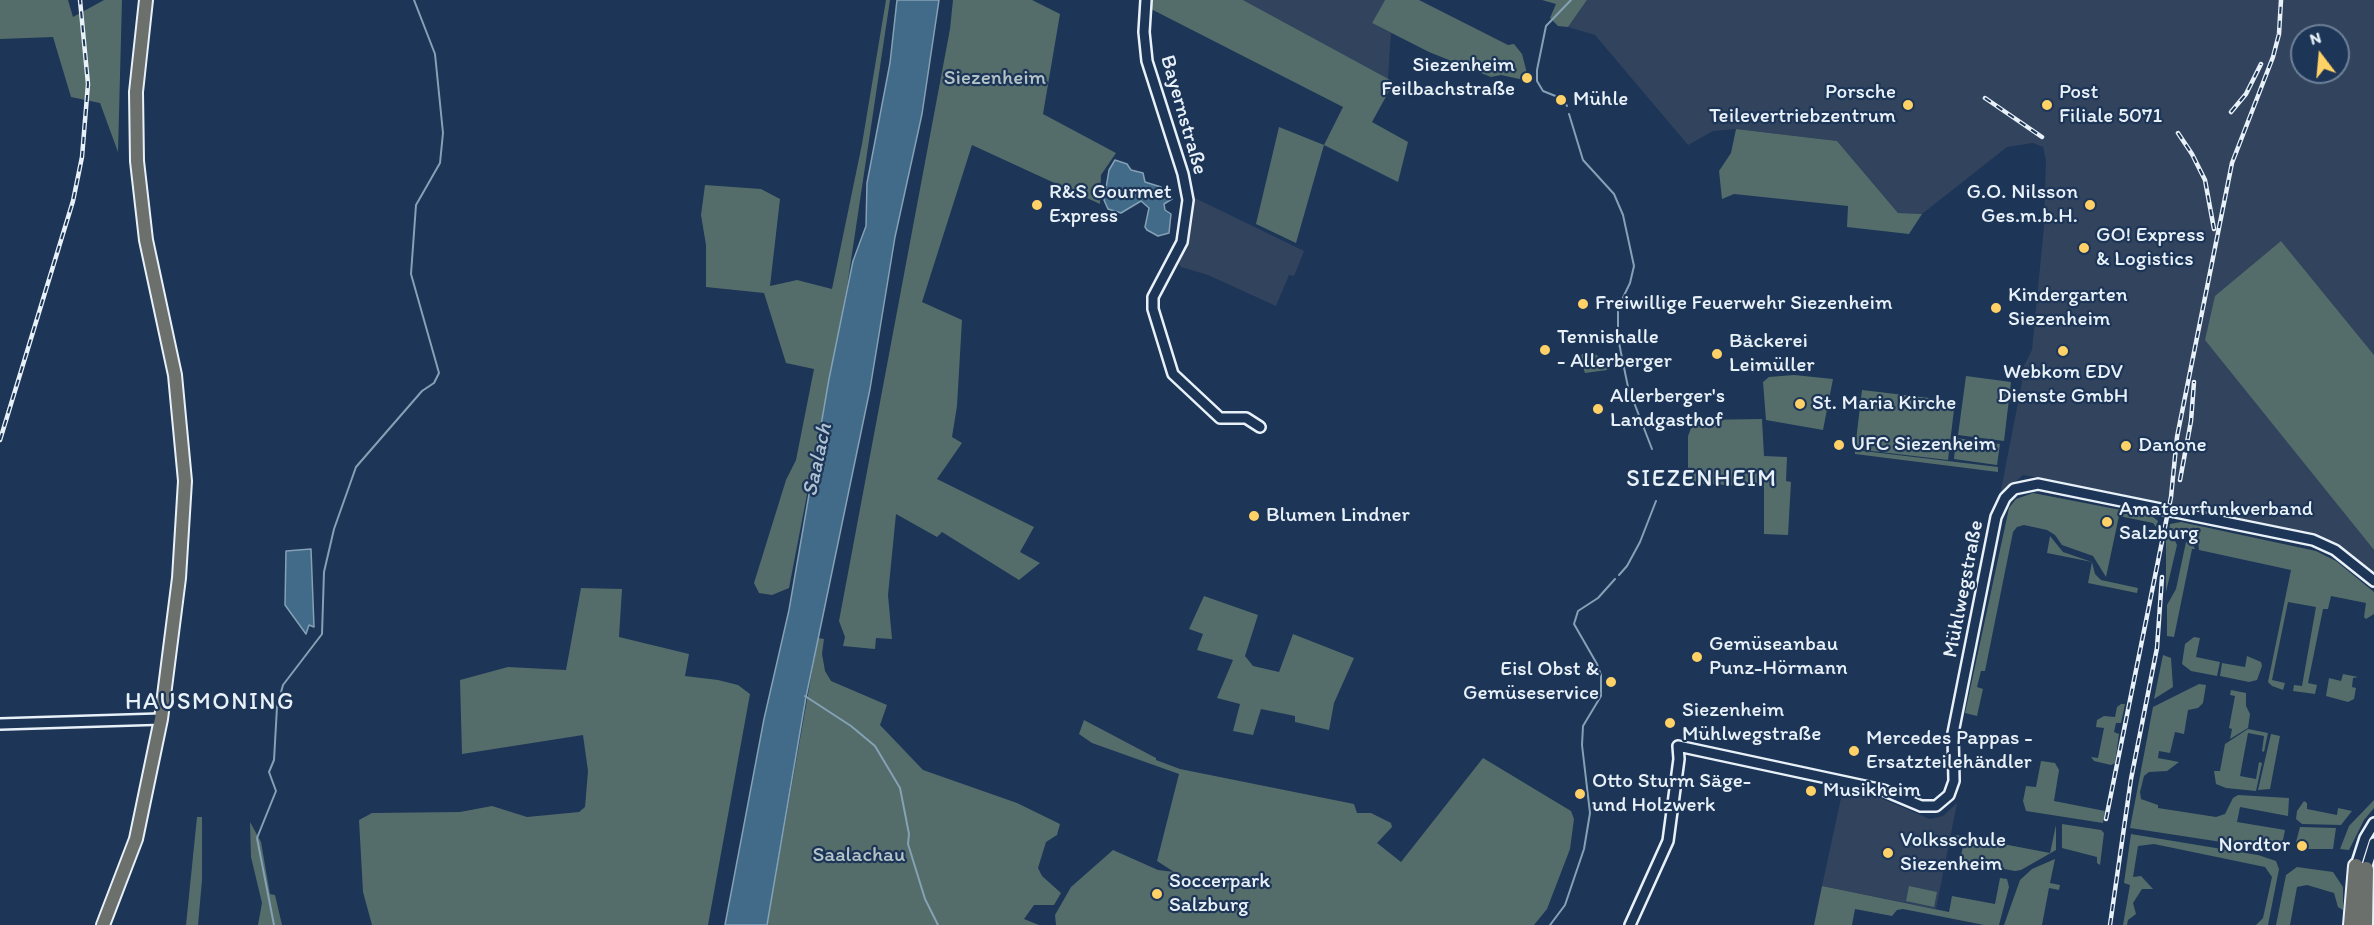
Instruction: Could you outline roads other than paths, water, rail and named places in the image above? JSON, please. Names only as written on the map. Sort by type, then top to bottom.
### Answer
[{"type":"highway","points":[[2351,925],[2361,867]]},
{"type":"highway","points":[[2361,867],[2365,925]]},
{"type":"main road","points":[[103,925],[136,839],[161,719],[177,599],[185,481],[175,375],[146,240],[137,161],[136,92],[146,0]]},
{"type":"street","name":"Bayernstraße","points":[[1146,0],[1144,32],[1147,61],[1183,174],[1188,200],[1182,243],[1153,297],[1153,309],[1173,374],[1220,418],[1246,418],[1260,427]]},
{"type":"street","name":"Mühlwegstraße","points":[[1630,925],[1668,841],[1679,759],[1678,746],[1883,790],[1920,806],[1929,807],[1944,802],[1953,788],[1953,733],[1996,517],[2005,498],[2014,489],[2038,484],[2313,540],[2335,550],[2374,581]]},
{"type":"street","points":[[0,724],[161,719]]},
{"type":"street","points":[[2361,867],[2365,838],[2374,823]]},
{"type":"street","points":[[2361,867],[2374,843]]},
{"type":"water","name":"Saalach","points":[[897,0],[939,0],[922,114],[895,237],[870,389],[806,697],[767,925],[725,925],[764,719],[789,610],[829,379],[853,261],[866,226],[867,183],[890,63]]},
{"type":"water","points":[[1115,160],[1127,164],[1131,170],[1143,173],[1145,182],[1161,187],[1165,197],[1172,199],[1164,204],[1165,210],[1171,214],[1169,233],[1158,236],[1147,230],[1145,227],[1149,208],[1141,201],[1121,213],[1108,209],[1104,200],[1109,170]]},
{"type":"water","points":[[311,549],[314,627],[309,625],[306,634],[285,605],[286,551]]},
{"type":"waterway","points":[[274,925],[257,838],[276,791],[269,772],[274,760],[277,707],[283,685],[322,634],[324,572],[334,529],[356,467],[422,391],[434,383],[439,373],[411,274],[416,205],[440,163],[443,133],[435,54],[414,0]]},
{"type":"waterway","points":[[1567,106],[1563,99],[1543,91],[1537,81],[1537,70],[1546,26],[1571,0]]},
{"type":"waterway","points":[[1569,114],[1583,160],[1614,194],[1623,215],[1634,266],[1630,283],[1618,308],[1618,338],[1628,387],[1652,449]]},
{"type":"waterway","points":[[1619,575],[1627,566],[1640,542],[1656,501]]},
{"type":"waterway","points":[[1550,925],[1565,905],[1584,849],[1590,813],[1582,745],[1583,726],[1601,696],[1601,675],[1597,664],[1574,624],[1578,611],[1598,598],[1615,579]]},
{"type":"waterway","points":[[805,696],[851,726],[875,746],[900,788],[909,834],[908,844],[925,899],[938,925]]},
{"type":"railway","points":[[0,440],[73,201],[82,157],[88,84],[80,0]]},
{"type":"railway","points":[[2106,819],[2171,497],[2177,437],[2232,163],[2273,57],[2279,34],[2281,0]]},
{"type":"railway","points":[[2231,112],[2246,94],[2261,64]]},
{"type":"railway","points":[[1985,98],[2042,137]]},
{"type":"railway","points":[[2178,133],[2205,180],[2214,229]]},
{"type":"railway","points":[[2180,480],[2191,421],[2194,382]]},
{"type":"railway","points":[[2110,925],[2131,779],[2157,648],[2162,577]]},
{"type":"place","name":"Siezenheim Feilbachstraße","points":[[1527,78]]},
{"type":"place","name":"Mühle","points":[[1561,100]]},
{"type":"place","name":"Porsche Teilevertriebzentrum","points":[[1908,105]]},
{"type":"place","name":"Post Filiale 5071","points":[[2047,105]]},
{"type":"place","name":"R&S Gourmet Express","points":[[1037,205]]},
{"type":"place","name":"G.O. Nilsson Ges.m.b.H.","points":[[2090,205]]},
{"type":"place","name":"GO! Express & Logistics","points":[[2084,248]]},
{"type":"place","name":"Freiwillige Feuerwehr Siezenheim","points":[[1583,304]]},
{"type":"place","name":"Kindergarten Siezenheim","points":[[1996,308]]},
{"type":"place","name":"Tennishalle - Allerberger","points":[[1545,350]]},
{"type":"place","name":"Webkom EDV Dienste GmbH","points":[[2063,351]]},
{"type":"place","name":"Bäckerei Leimüller","points":[[1717,354]]},
{"type":"place","name":"St. Maria Kirche","points":[[1800,404]]},
{"type":"place","name":"Allerberger's Landgasthof","points":[[1598,409]]},
{"type":"place","name":"UFC Siezenheim","points":[[1839,445]]},
{"type":"place","name":"Danone","points":[[2126,446]]},
{"type":"place","name":"Blumen Lindner","points":[[1254,516]]},
{"type":"place","name":"Amateurfunkverband Salzburg","points":[[2107,522]]},
{"type":"place","name":"Gemüseanbau Punz-Hörmann","points":[[1697,657]]},
{"type":"place","name":"Eisl Obst & Gemüseservice","points":[[1611,682]]},
{"type":"place","name":"Siezenheim Mühlwegstraße","points":[[1670,723]]},
{"type":"place","name":"Mercedes Pappas - Ersatzteilehändler","points":[[1854,751]]},
{"type":"place","name":"Musikheim","points":[[1811,791]]},
{"type":"place","name":"Otto Sturm Säge- und Holzwerk","points":[[1580,794]]},
{"type":"place","name":"Nordtor","points":[[2302,846]]},
{"type":"place","name":"Volksschule Siezenheim","points":[[1888,853]]},
{"type":"place","name":"Soccerpark Salzburg","points":[[1157,894]]},
{"type":"district","name":"SIEZENHEIM","points":[[1702,480]]},
{"type":"district","name":"HAUSMONING","points":[[210,703]]},
{"type":"park label","name":"Siezenheim","points":[[995,79]]},
{"type":"park label","name":"Saalachau","points":[[859,856]]}]
